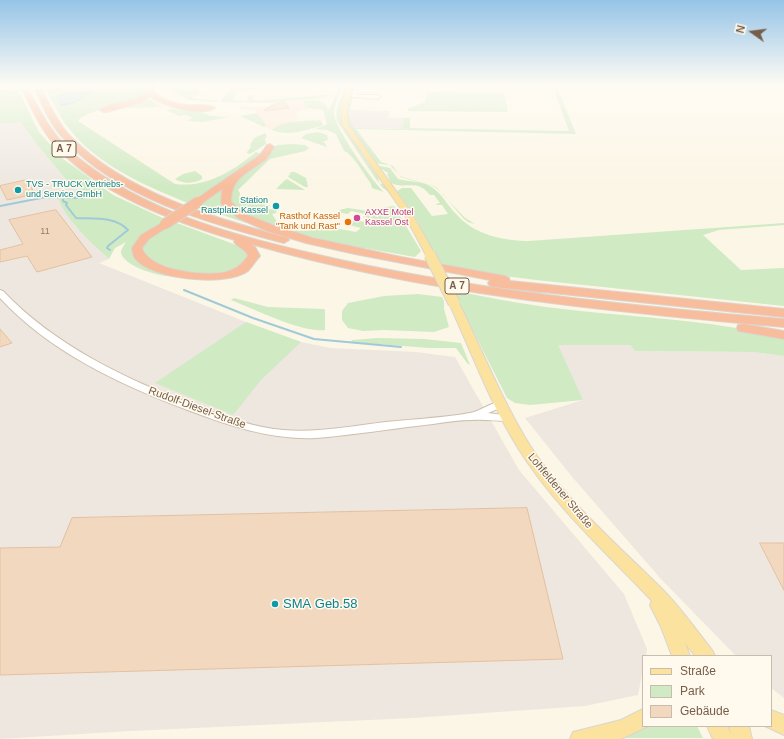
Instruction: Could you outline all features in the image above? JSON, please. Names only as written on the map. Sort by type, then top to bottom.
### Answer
[{"type":"highway","name":"A 7","points":[[42,119],[49,133],[63,148],[86,167],[119,189],[144,202],[187,220],[257,243],[316,258],[403,277],[522,296],[652,311],[784,323]]},
{"type":"highway","name":"A 7","points":[[56,119],[62,132],[88,157],[126,181],[184,208],[260,234],[351,257],[450,276],[532,288],[784,313]]},
{"type":"highway","points":[[219,231],[251,249],[254,256],[245,267],[230,274],[211,278],[190,277],[153,265],[138,256],[137,249],[142,241],[263,156],[270,147]]},
{"type":"highway","points":[[237,175],[226,191],[226,203],[236,214],[254,223],[291,235],[353,250],[509,280],[532,288]]},
{"type":"highway","points":[[652,311],[784,335]]},
{"type":"main road","name":"Lohfeldener Straße","points":[[344,119],[345,124],[407,212],[454,303],[501,404],[524,447],[556,490],[589,527],[658,596],[705,655]]},
{"type":"main road","name":"Lohfeldener Straße","points":[[643,581],[663,613],[675,647]]},
{"type":"main road","points":[[580,739],[609,733],[628,727],[642,719]]},
{"type":"main road","points":[[772,719],[784,725]]},
{"type":"main road","points":[[717,727],[723,739]]},
{"type":"main road","points":[[739,727],[742,739]]},
{"type":"street","name":"Rudolf-Diesel-Straße","points":[[0,293],[16,310],[50,337],[95,365],[160,396],[215,417],[252,428],[282,434],[316,434],[471,416],[508,418]]},
{"type":"street","name":"Rudolf-Diesel-Straße","points":[[471,416],[501,404]]},
{"type":"shaded area","points":[[261,119],[298,119],[298,121],[275,127],[272,130],[264,127],[265,125]]},
{"type":"shaded area","points":[[350,119],[404,119],[402,129],[354,128]]},
{"type":"shaded area","points":[[21,121],[35,142],[68,182],[91,194],[58,198],[75,226],[109,259],[99,263],[246,322],[301,342],[330,348],[416,352],[455,357],[519,470],[624,594],[647,649],[646,655],[642,655],[642,674],[638,695],[585,706],[413,718],[131,731],[0,739],[0,124]]},
{"type":"shaded area","points":[[557,345],[630,345],[635,351],[753,352],[784,356],[784,698],[772,689],[772,655],[735,655],[661,579],[573,478],[525,418],[583,400]]},
{"type":"green space","points":[[0,119],[33,119],[39,132],[62,158],[113,195],[167,220],[133,249],[133,255],[140,262],[177,276],[155,274],[129,263],[121,253],[126,242],[115,248],[109,259],[74,224],[62,207],[58,198],[90,194],[68,182],[35,142],[21,122],[0,124]]},
{"type":"green space","points":[[63,119],[80,119],[78,121],[175,184],[186,185],[208,181],[238,166],[256,152],[263,154],[190,204],[117,170],[85,146]]},
{"type":"green space","points":[[189,119],[216,119],[203,122],[187,120]]},
{"type":"green space","points":[[248,119],[262,119],[266,125],[264,127]]},
{"type":"green space","points":[[326,119],[336,119],[355,154],[384,192],[372,188],[371,184],[356,162],[348,153],[344,151],[336,134],[327,130],[315,129],[327,124]]},
{"type":"green space","points":[[337,119],[342,119],[356,145],[378,177],[379,183],[376,179]]},
{"type":"green space","points":[[346,119],[351,119],[354,128],[402,129],[404,119],[410,119],[410,128],[569,131],[565,119],[570,119],[576,134],[356,129],[381,162],[390,165],[374,163]]},
{"type":"green space","points":[[320,120],[323,124],[321,126],[303,131],[284,133],[272,130],[281,124]]},
{"type":"green space","points":[[318,132],[327,135],[328,140],[322,142],[325,143],[327,147],[301,138],[306,134]]},
{"type":"green space","points":[[265,133],[267,136],[265,139],[266,144],[250,154],[247,153],[254,138]]},
{"type":"green space","points":[[278,145],[305,145],[309,148],[305,151],[270,159],[238,190],[240,193],[239,198],[255,203],[270,205],[268,209],[277,210],[276,213],[272,214],[279,225],[300,231],[325,227],[335,230],[340,229],[356,232],[361,228],[349,225],[355,220],[365,222],[369,218],[363,217],[365,214],[351,211],[348,214],[342,213],[339,210],[348,208],[375,212],[381,208],[394,206],[421,251],[415,257],[364,248],[359,249],[293,232],[249,218],[229,201],[230,187],[271,148]]},
{"type":"green space","points":[[378,167],[390,168],[398,179],[420,183],[433,188],[465,223],[473,228],[491,236],[510,240],[529,241],[784,223],[784,225],[719,230],[703,235],[741,270],[784,268],[784,306],[536,280],[497,275],[439,263],[413,213],[397,191],[402,188],[411,188],[432,216],[448,214],[442,205],[436,204],[440,203],[434,195],[430,195],[421,187],[396,185],[391,183],[387,174],[388,173]]},
{"type":"green space","points":[[195,171],[202,176],[202,179],[188,183],[175,179],[183,174]]},
{"type":"green space","points":[[291,172],[295,172],[306,178],[308,187],[305,187],[288,177]]},
{"type":"green space","points":[[399,175],[436,187],[441,192],[435,187],[401,177]]},
{"type":"green space","points":[[287,179],[305,190],[276,189]]},
{"type":"green space","points":[[379,183],[384,185],[389,192],[383,188]]},
{"type":"green space","points":[[223,189],[222,195],[225,206],[233,214],[248,222],[246,223],[196,206]]},
{"type":"green space","points":[[448,200],[465,218],[475,224],[468,222],[463,218]]},
{"type":"green space","points":[[174,222],[244,248],[247,253],[247,260],[234,269],[216,274],[201,275],[178,270],[154,262],[149,259],[142,250],[144,245],[151,237]]},
{"type":"green space","points":[[453,291],[546,307],[695,322],[755,331],[784,337],[784,356],[753,352],[635,351],[630,345],[558,345],[583,400],[530,405],[515,403],[507,398]]},
{"type":"green space","points":[[418,294],[442,297],[449,327],[434,332],[384,330],[363,331],[348,328],[342,320],[342,311],[348,303],[384,296]]},
{"type":"green space","points":[[234,298],[268,307],[324,309],[325,330],[315,330],[291,324],[231,300]]},
{"type":"green space","points":[[246,322],[301,342],[261,380],[233,415],[155,383]]},
{"type":"green space","points":[[377,338],[424,339],[461,343],[470,365],[456,348],[429,348],[351,342],[352,340]]},
{"type":"green space","points":[[642,726],[698,727],[703,738],[627,738],[624,734]]},
{"type":"building","name":"TVS - TRUCK Vertriebs- und Service GmbH","points":[[27,180],[35,194],[7,200],[0,186]]},
{"type":"building","points":[[56,210],[92,257],[37,272],[27,256],[0,262],[0,250],[23,244],[9,220]]},
{"type":"building","points":[[0,329],[12,343],[0,347]]},
{"type":"building","name":"SMA Geb.58","points":[[527,508],[563,659],[0,675],[0,548],[60,547],[72,518]]},
{"type":"building","points":[[760,543],[784,543],[784,590]]},
{"type":"waterway","points":[[0,206],[46,197],[83,198],[101,194]]},
{"type":"waterway","points":[[63,198],[63,201],[67,203],[66,205],[76,218],[111,220],[117,222],[128,230],[108,246],[107,248],[110,250]]},
{"type":"waterway","points":[[184,290],[253,318],[314,339],[401,347]]},
{"type":"place","name":"TVS - TRUCK Vertriebs- und Service GmbH","points":[[18,190]]},
{"type":"place","name":"Station Rastplatz Kassel","points":[[276,206]]},
{"type":"place","name":"AXXE Motel Kassel Ost","points":[[357,218]]},
{"type":"place","name":"Rasthof Kassel \"Tank und Rast\"","points":[[348,222]]},
{"type":"place","name":"SMA Geb.58","points":[[275,604]]}]
